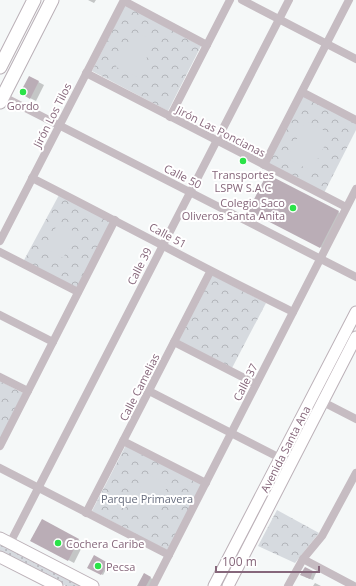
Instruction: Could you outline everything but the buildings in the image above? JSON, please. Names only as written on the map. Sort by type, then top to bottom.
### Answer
[{"type":"main road","points":[[1,62],[34,0]]},
{"type":"main road","points":[[1,98],[18,68],[52,0]]},
{"type":"street","points":[[124,0],[207,45]]},
{"type":"street","name":"Jirón Los Tilos","points":[[0,241],[124,0]]},
{"type":"street","points":[[170,117],[230,0]]},
{"type":"street","points":[[242,0],[356,59]]},
{"type":"street","name":"Calle 39","points":[[5,540],[38,488],[289,0]]},
{"type":"street","points":[[264,165],[349,0]]},
{"type":"street","points":[[1,62],[18,68]]},
{"type":"street","name":"Jirón Las Poncianas","points":[[86,73],[346,207]]},
{"type":"street","points":[[302,92],[356,120]]},
{"type":"street","name":"Calle 50","points":[[1,98],[191,192],[356,277]]},
{"type":"street","name":"Calle 51","points":[[32,178],[163,245],[210,272],[293,312]]},
{"type":"street","name":"Calle 37","points":[[153,586],[356,189]]},
{"type":"street","points":[[0,446],[115,220]]},
{"type":"street","points":[[0,252],[78,292]]},
{"type":"street","name":"Calle Camelias","points":[[86,513],[210,272]]},
{"type":"street","name":"Avenida Santa Ana","points":[[214,586],[356,312]]},
{"type":"street","points":[[0,315],[53,342]]},
{"type":"street","name":"Avenida Santa Ana","points":[[228,586],[356,337]]},
{"type":"street","points":[[174,342],[256,384]]},
{"type":"street","points":[[0,377],[28,391]]},
{"type":"street","points":[[149,391],[291,464]]},
{"type":"street","points":[[323,402],[356,419]]},
{"type":"street","points":[[123,441],[206,483]]},
{"type":"street","points":[[0,468],[169,555]]},
{"type":"street","points":[[288,586],[303,559],[322,536],[356,473]]},
{"type":"street","points":[[5,540],[93,586]]},
{"type":"street","points":[[0,557],[57,586]]},
{"type":"street","points":[[303,559],[344,584],[354,586]]},
{"type":"green space","points":[[125,5],[201,46],[168,111],[92,71]]},
{"type":"green space","points":[[134,31],[155,41],[137,77],[116,67]]},
{"type":"green space","points":[[304,94],[356,121],[356,130],[324,193],[266,164]]},
{"type":"green space","points":[[306,121],[331,134],[311,171],[287,158]]},
{"type":"green space","points":[[59,195],[111,221],[77,289],[23,262]]},
{"type":"green space","points":[[58,223],[77,233],[63,258],[45,248]]},
{"type":"green space","points":[[212,275],[266,303],[232,368],[178,341]]},
{"type":"green space","points":[[0,381],[23,393],[0,439]]},
{"type":"green space","name":"Parque Primavera","points":[[126,445],[202,484],[168,551],[92,511]]},
{"type":"green space","points":[[147,474],[168,485],[150,521],[128,510]]},
{"type":"green space","points":[[277,510],[319,533],[295,563],[258,546]]},
{"type":"green space","points":[[0,543],[84,586],[66,586],[0,552]]},
{"type":"place","name":"Gordo","points":[[23,92]]},
{"type":"place","name":"Transportes LSPW S.A.C","points":[[243,161]]},
{"type":"place","name":"Colegio Saco Oliveros Santa Anita","points":[[293,208]]},
{"type":"place","name":"Cochera Caribe","points":[[58,543]]},
{"type":"place","name":"Pecsa","points":[[98,566]]}]
